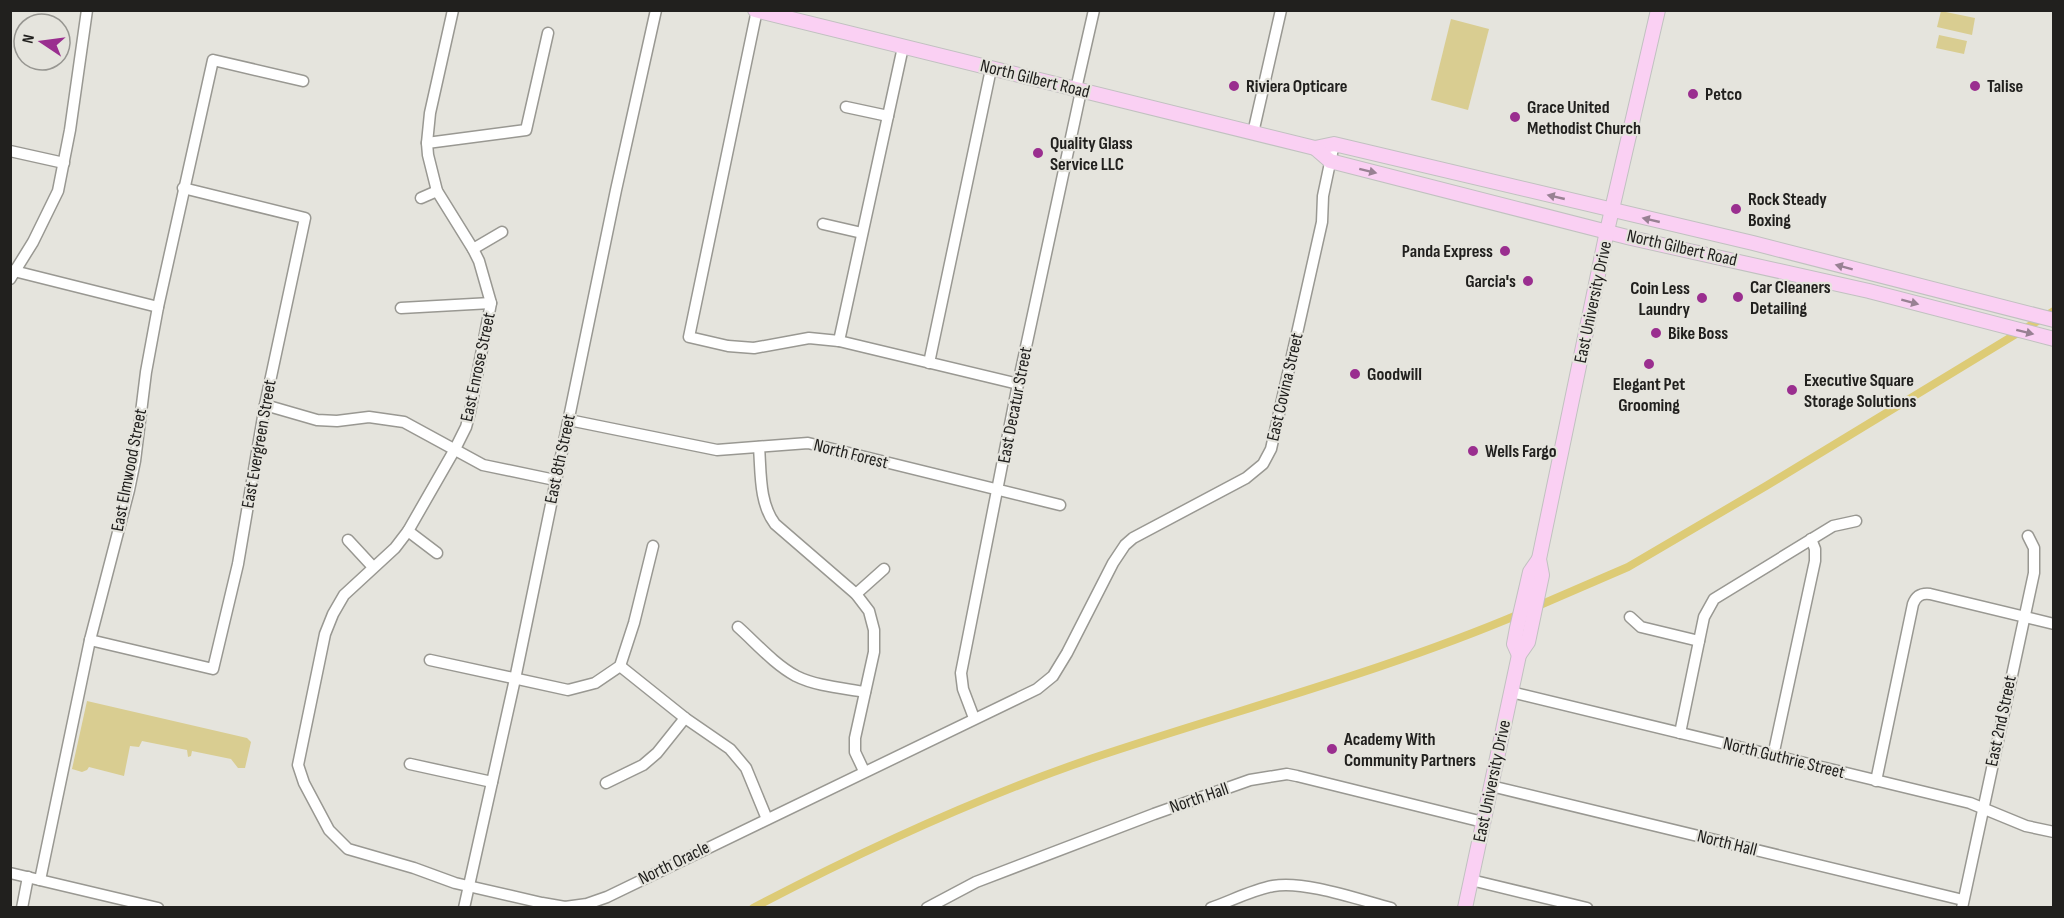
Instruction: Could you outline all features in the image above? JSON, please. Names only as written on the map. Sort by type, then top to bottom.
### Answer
[{"type":"main road","name":"East University Drive","points":[[1465,908],[1519,655],[1528,642],[1542,576],[1539,560],[1607,231],[1658,10]]},
{"type":"main road","name":"North Gilbert Road","points":[[756,11],[1316,148],[1334,144],[1753,243],[2054,320]]},
{"type":"main road","name":"North Gilbert Road","points":[[1316,148],[1330,161],[1607,231],[1869,291],[2052,339]]},
{"type":"main road","points":[[1398,178],[1416,174],[1447,180],[1454,172]]},
{"type":"main road","points":[[1450,192],[1458,184],[1493,189],[1506,185]]},
{"type":"main road","points":[[1748,263],[1753,243]]},
{"type":"main road","points":[[1869,291],[1874,274]]},
{"type":"main road","points":[[1978,320],[1983,302]]},
{"type":"main road","name":"East University Drive","points":[[1519,655],[1514,644],[1517,628],[1530,572],[1539,560]]},
{"type":"street","points":[[87,10],[58,191],[50,211],[12,273],[158,307]]},
{"type":"street","name":"East Enrose Street","points":[[304,783],[298,765],[325,634],[333,614],[344,595],[395,548],[408,531],[455,449],[466,427],[470,412],[491,303],[479,261],[437,190],[427,143],[430,113],[453,10]]},
{"type":"street","name":"East 8th Street","points":[[464,908],[515,679],[616,190],[656,10]]},
{"type":"street","name":"East Decatur Street","points":[[974,718],[963,689],[961,673],[1094,10]]},
{"type":"street","points":[[1253,133],[1281,10]]},
{"type":"street","points":[[756,11],[689,337],[754,348],[809,338],[839,341],[1018,384]]},
{"type":"street","points":[[427,143],[526,130],[548,33]]},
{"type":"street","points":[[839,341],[903,47]]},
{"type":"street","name":"East Elmwood Street","points":[[40,880],[90,640],[135,461],[146,372],[158,307],[213,60],[303,81]]},
{"type":"street","points":[[929,363],[991,69]]},
{"type":"street","points":[[846,107],[888,116]]},
{"type":"street","name":"East Covina Street","points":[[1053,676],[1113,563],[1125,545],[1133,538],[1246,478],[1263,464],[1271,449],[1322,222],[1323,196],[1334,144]]},
{"type":"street","points":[[10,152],[64,163]]},
{"type":"street","name":"East Evergreen Street","points":[[90,640],[213,669],[238,564],[265,405],[305,218],[183,188]]},
{"type":"street","points":[[421,198],[437,190]]},
{"type":"street","points":[[823,224],[862,233]]},
{"type":"street","points":[[473,249],[502,232]]},
{"type":"street","points":[[401,308],[491,303]]},
{"type":"street","points":[[265,405],[317,420],[337,421],[369,417],[404,422],[483,465],[555,480]]},
{"type":"street","name":"North Forest","points":[[569,420],[717,450],[808,443],[1060,505]]},
{"type":"street","points":[[759,447],[767,513],[775,524],[856,594],[869,611],[874,630],[874,652],[855,738],[855,752],[864,771]]},
{"type":"street","points":[[1680,733],[1706,610],[1714,599],[1811,538],[1838,524],[1856,521]]},
{"type":"street","points":[[408,531],[437,553]]},
{"type":"street","name":"East 2nd Street","points":[[1962,904],[2035,556],[2028,536]]},
{"type":"street","points":[[1773,756],[1815,561],[1815,549],[1811,538]]},
{"type":"street","points":[[348,540],[373,567]]},
{"type":"street","points":[[430,660],[568,690],[595,683],[620,666],[634,623],[653,546]]},
{"type":"street","points":[[856,594],[884,569]]},
{"type":"street","points":[[1876,781],[1913,604],[1919,595],[1930,594],[2054,624]]},
{"type":"street","points":[[1630,617],[1641,627],[1699,641]]},
{"type":"street","points":[[738,627],[782,667],[797,677],[865,692]]},
{"type":"street","points":[[620,666],[730,749],[746,768],[767,819]]},
{"type":"street","name":"North Oracle","points":[[304,783],[329,830],[348,849],[469,886],[565,907],[587,904],[1037,689],[1053,676]]},
{"type":"street","name":"North Guthrie Street","points":[[1511,692],[1983,807],[2017,822],[2054,832]]},
{"type":"street","points":[[606,783],[643,765],[657,753],[686,718]]},
{"type":"street","points":[[410,764],[492,782]]},
{"type":"street","name":"North Hall","points":[[927,908],[976,882],[1154,814],[1250,780],[1267,777],[1287,774],[1297,776],[1483,822]]},
{"type":"street","name":"North Hall","points":[[1491,786],[1962,904]]},
{"type":"street","points":[[10,873],[158,908]]},
{"type":"street","points":[[22,908],[28,877]]},
{"type":"street","points":[[1471,880],[1587,908]]},
{"type":"street","points":[[1211,908],[1272,886],[1283,885],[1305,887],[1391,908]]},
{"type":"shaded area","points":[[1941,11],[1975,18],[1972,35],[1937,27]]},
{"type":"shaded area","points":[[1451,19],[1489,29],[1468,110],[1431,100]]},
{"type":"shaded area","points":[[1939,35],[1967,41],[1964,54],[1936,48]]},
{"type":"shaded area","points":[[87,701],[247,738],[251,742],[245,768],[238,768],[231,759],[192,751],[191,756],[188,757],[187,750],[142,741],[139,747],[130,746],[124,776],[89,767],[82,772],[72,769]]},
{"type":"waterway","points":[[1533,608],[1628,567],[2054,311]]},
{"type":"waterway","points":[[753,908],[836,866],[1006,790],[1147,740],[1416,654],[1522,613]]},
{"type":"place","name":"Riviera Opticare","points":[[1234,86]]},
{"type":"place","name":"Talise","points":[[1975,86]]},
{"type":"place","name":"Petco","points":[[1693,94]]},
{"type":"place","name":"Grace United Methodist Church","points":[[1515,117]]},
{"type":"place","name":"Quality Glass Service LLC","points":[[1038,153]]},
{"type":"place","name":"Rock Steady Boxing","points":[[1736,209]]},
{"type":"place","name":"Panda Express","points":[[1505,251]]},
{"type":"place","name":"Garcia's","points":[[1528,281]]},
{"type":"place","name":"Car Cleaners Detailing","points":[[1738,297]]},
{"type":"place","name":"Coin Less Laundry","points":[[1702,298]]},
{"type":"place","name":"Bike Boss","points":[[1656,333]]},
{"type":"place","name":"Elegant Pet Grooming","points":[[1649,364]]},
{"type":"place","name":"Goodwill","points":[[1355,374]]},
{"type":"place","name":"Executive Square Storage Solutions","points":[[1792,390]]},
{"type":"place","name":"Wells Fargo","points":[[1473,451]]},
{"type":"place","name":"Academy With Community Partners","points":[[1332,749]]}]
